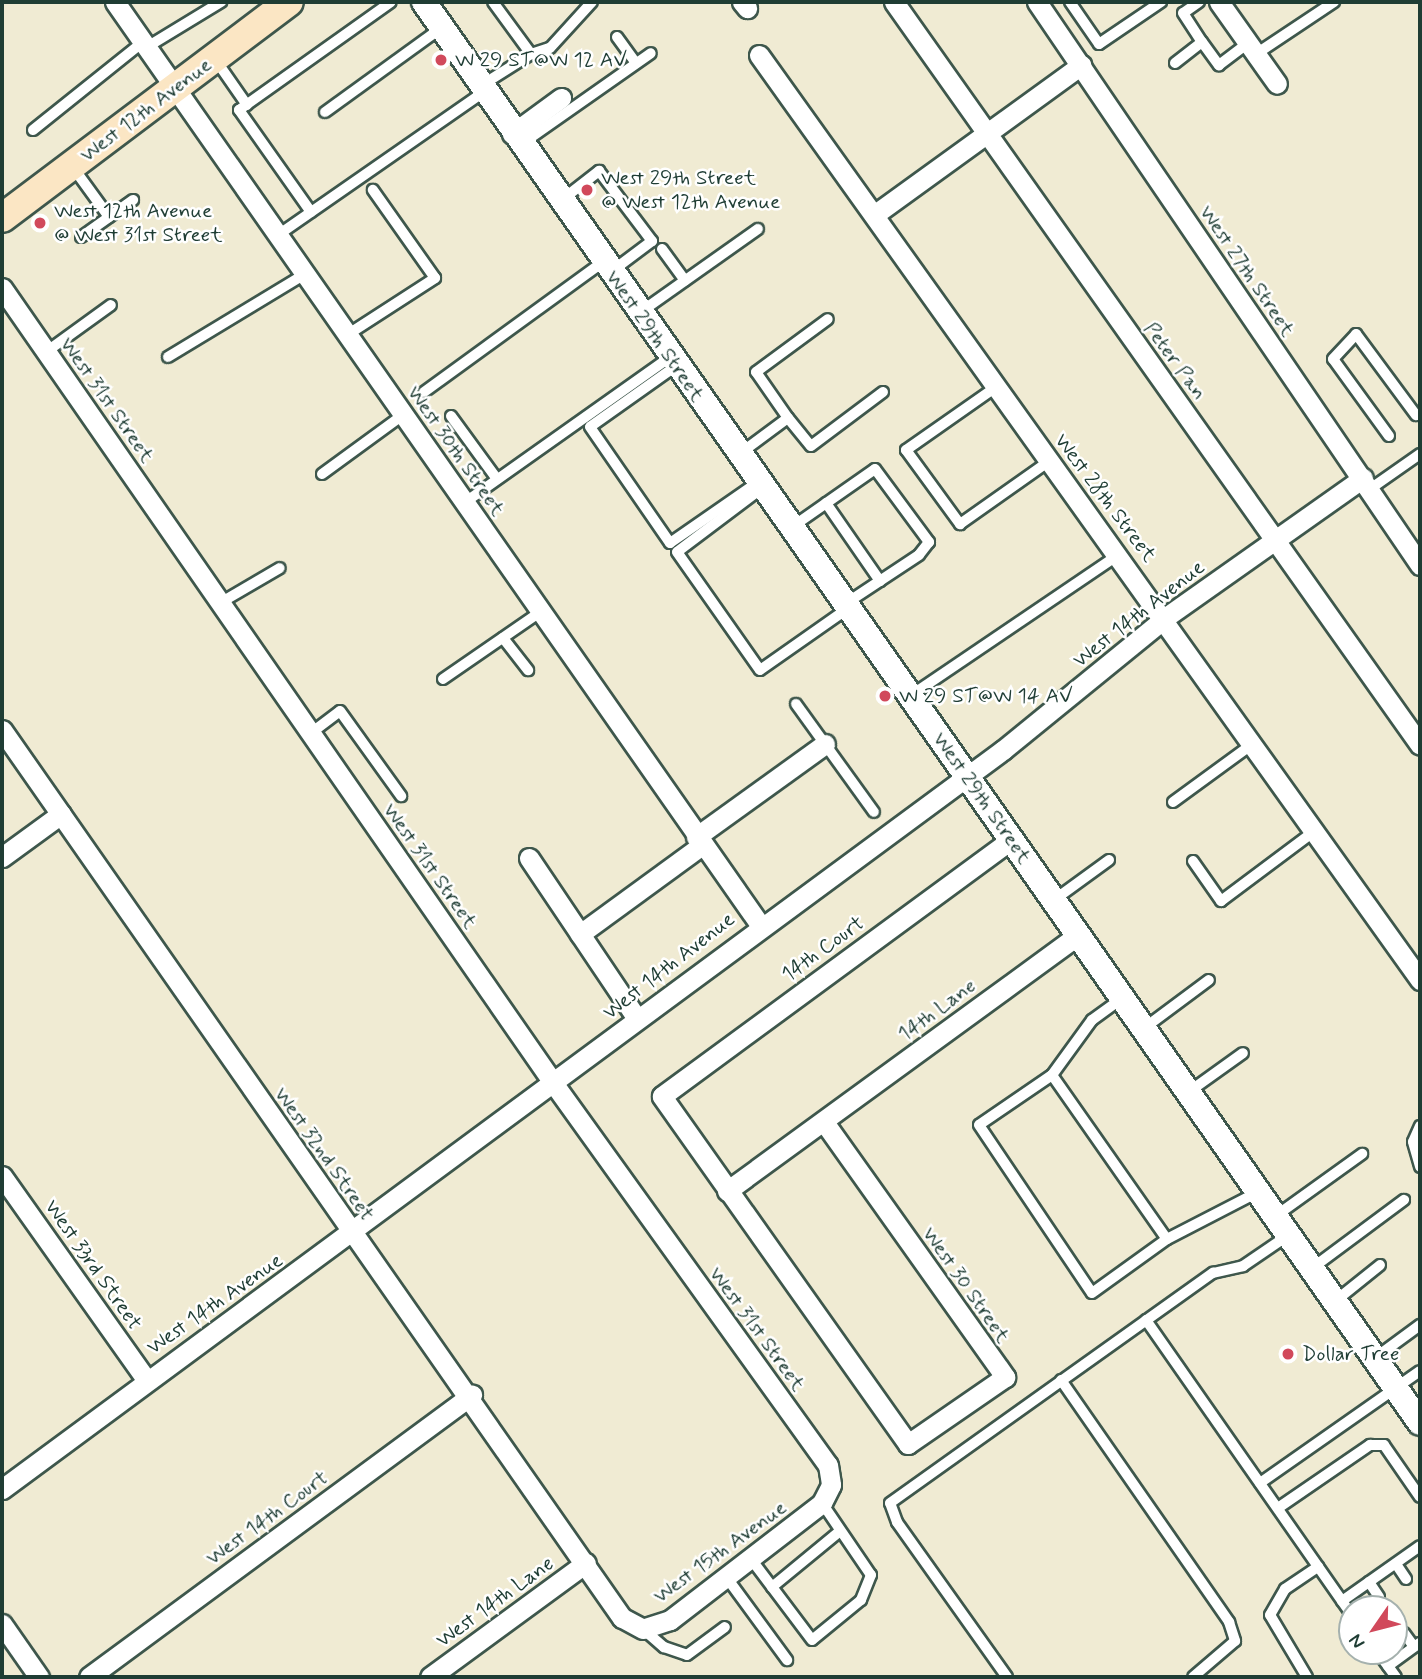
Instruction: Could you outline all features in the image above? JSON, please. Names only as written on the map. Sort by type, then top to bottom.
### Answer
[{"type":"main road","name":"West 12th Avenue","points":[[2,218],[289,2]]},
{"type":"street","name":"West 30th Street","points":[[116,2],[760,925]]},
{"type":"street","name":"West 29th Street","points":[[424,2],[516,140],[1012,839],[1186,1094],[1420,1423]]},
{"type":"street","name":"Peter Pan","points":[[894,2],[1420,745]]},
{"type":"street","name":"West 27th Street","points":[[1037,2],[1420,565]]},
{"type":"street","points":[[1219,2],[1277,84]]},
{"type":"street","name":"West 28th Street","points":[[758,55],[1048,462],[1166,617],[1420,980]]},
{"type":"street","points":[[874,215],[1081,65]]},
{"type":"street","points":[[516,140],[561,98]]},
{"type":"street","name":"West 31st Street","points":[[2,288],[554,1084],[828,1465],[831,1485],[822,1503]]},
{"type":"street","name":"West 14th Avenue","points":[[2,1489],[554,1084],[760,925],[967,776],[1166,617],[1276,540],[1366,483]]},
{"type":"street","name":"West 32nd Street","points":[[2,730],[352,1234],[471,1395],[612,1602]]},
{"type":"street","points":[[580,934],[825,744]]},
{"type":"street","points":[[2,857],[61,814]]},
{"type":"street","name":"14th Court","points":[[727,1191],[662,1096],[1012,839]]},
{"type":"street","points":[[529,858],[637,1019]]},
{"type":"street","name":"14th Lane","points":[[727,1191],[1078,935]]},
{"type":"street","name":"West 30 Street","points":[[727,1191],[908,1444],[1004,1377],[824,1122]]},
{"type":"street","name":"West 33rd Street","points":[[2,1176],[147,1381]]},
{"type":"street","name":"West 14th Court","points":[[89,1677],[471,1395]]},
{"type":"street","name":"West 15th Avenue","points":[[612,1602],[622,1618],[643,1629],[670,1620],[822,1503]]},
{"type":"street","name":"West 14th Lane","points":[[430,1677],[586,1563]]},
{"type":"street","points":[[2,1624],[39,1677]]},
{"type":"lane","points":[[33,130],[145,44],[221,2]]},
{"type":"lane","points":[[311,212],[239,110],[391,2]]},
{"type":"lane","points":[[493,2],[531,54]]},
{"type":"lane","points":[[278,235],[531,54],[550,48],[592,2]]},
{"type":"lane","points":[[1070,2],[1099,44],[1161,2]]},
{"type":"lane","points":[[1199,2],[1183,13],[1219,65],[1334,2]]},
{"type":"lane","points":[[325,112],[441,28]]},
{"type":"lane","points":[[617,37],[636,63]]},
{"type":"lane","points":[[1175,63],[1202,43]]},
{"type":"lane","points":[[516,140],[651,53]]},
{"type":"lane","points":[[215,58],[247,105]]},
{"type":"lane","points":[[72,166],[109,217]]},
{"type":"lane","points":[[424,392],[606,267],[652,241],[599,171],[560,202]]},
{"type":"lane","points":[[347,335],[435,278],[373,190]]},
{"type":"lane","points":[[81,237],[133,200]]},
{"type":"lane","points":[[639,313],[758,229]]},
{"type":"lane","points":[[662,249],[685,281]]},
{"type":"lane","points":[[168,356],[305,274]]},
{"type":"lane","points":[[46,352],[111,305]]},
{"type":"lane","points":[[828,319],[756,372],[788,418],[811,446],[883,392]]},
{"type":"lane","points":[[1390,436],[1333,359],[1356,334],[1416,415]]},
{"type":"lane","points":[[464,503],[673,361]]},
{"type":"lane","points":[[673,361],[590,426],[670,543],[760,485]]},
{"type":"lane","points":[[996,387],[906,450],[960,524],[1048,462]]},
{"type":"lane","points":[[322,474],[403,415]]},
{"type":"lane","points":[[451,416],[497,480]]},
{"type":"lane","points":[[739,454],[788,418]]},
{"type":"lane","name":"West 14th Avenue","points":[[1366,483],[1420,454]]},
{"type":"lane","points":[[760,485],[677,552],[760,670],[929,542],[875,469],[790,528]]},
{"type":"lane","points":[[826,503],[880,581]]},
{"type":"lane","points":[[910,696],[1119,555]]},
{"type":"lane","points":[[220,603],[280,568]]},
{"type":"lane","points":[[443,679],[540,612]]},
{"type":"lane","points":[[503,638],[528,670]]},
{"type":"lane","points":[[796,704],[874,812]]},
{"type":"lane","points":[[311,733],[340,712],[401,796]]},
{"type":"lane","points":[[1173,802],[1255,743]]},
{"type":"lane","points":[[1193,861],[1221,901],[1316,830]]},
{"type":"lane","points":[[1054,900],[1109,860]]},
{"type":"lane","points":[[1142,1029],[1209,980]]},
{"type":"lane","points":[[1121,999],[1092,1020],[1052,1075],[979,1125],[1092,1293],[1167,1239],[1256,1193]]},
{"type":"lane","points":[[1186,1094],[1243,1053]]},
{"type":"lane","points":[[1052,1075],[1167,1239]]},
{"type":"lane","points":[[1420,1126],[1413,1142],[1420,1167]]},
{"type":"lane","points":[[1007,1677],[897,1522],[890,1503],[1213,1273],[1243,1266],[1280,1227],[1362,1154]]},
{"type":"lane","points":[[1311,1269],[1404,1200]]},
{"type":"lane","points":[[1334,1302],[1380,1265]]},
{"type":"lane","points":[[1146,1320],[1338,1595]]},
{"type":"lane","points":[[1374,1359],[1420,1325]]},
{"type":"lane","points":[[1260,1483],[1420,1371]]},
{"type":"lane","points":[[1061,1380],[1229,1622],[1236,1642],[1193,1677]]},
{"type":"lane","points":[[1278,1508],[1370,1445],[1384,1445],[1420,1497]]},
{"type":"lane","points":[[751,1559],[812,1640],[861,1601],[871,1575],[822,1503]]},
{"type":"lane","points":[[772,1587],[839,1531]]},
{"type":"lane","points":[[1351,1595],[1420,1546]]},
{"type":"lane","points":[[1396,1564],[1406,1579]]},
{"type":"lane","points":[[1307,1677],[1270,1615],[1285,1589],[1318,1567]]},
{"type":"lane","points":[[727,1578],[786,1660]]},
{"type":"lane","points":[[1369,1582],[1379,1595]]},
{"type":"lane","points":[[643,1629],[664,1647],[687,1655],[725,1627]]},
{"type":"lane","points":[[1396,1677],[1388,1666],[1417,1645]]},
{"type":"place","name":"W 29 ST@W 12 AV","points":[[441,60]]},
{"type":"place","name":"West 29th Street @ West 12th Avenue","points":[[587,190]]},
{"type":"place","name":"West 12th Avenue @ West 31st Street","points":[[40,223]]},
{"type":"place","name":"W 29 ST@W 14 AV","points":[[885,696]]},
{"type":"place","name":"Dollar Tree","points":[[1288,1354]]}]
